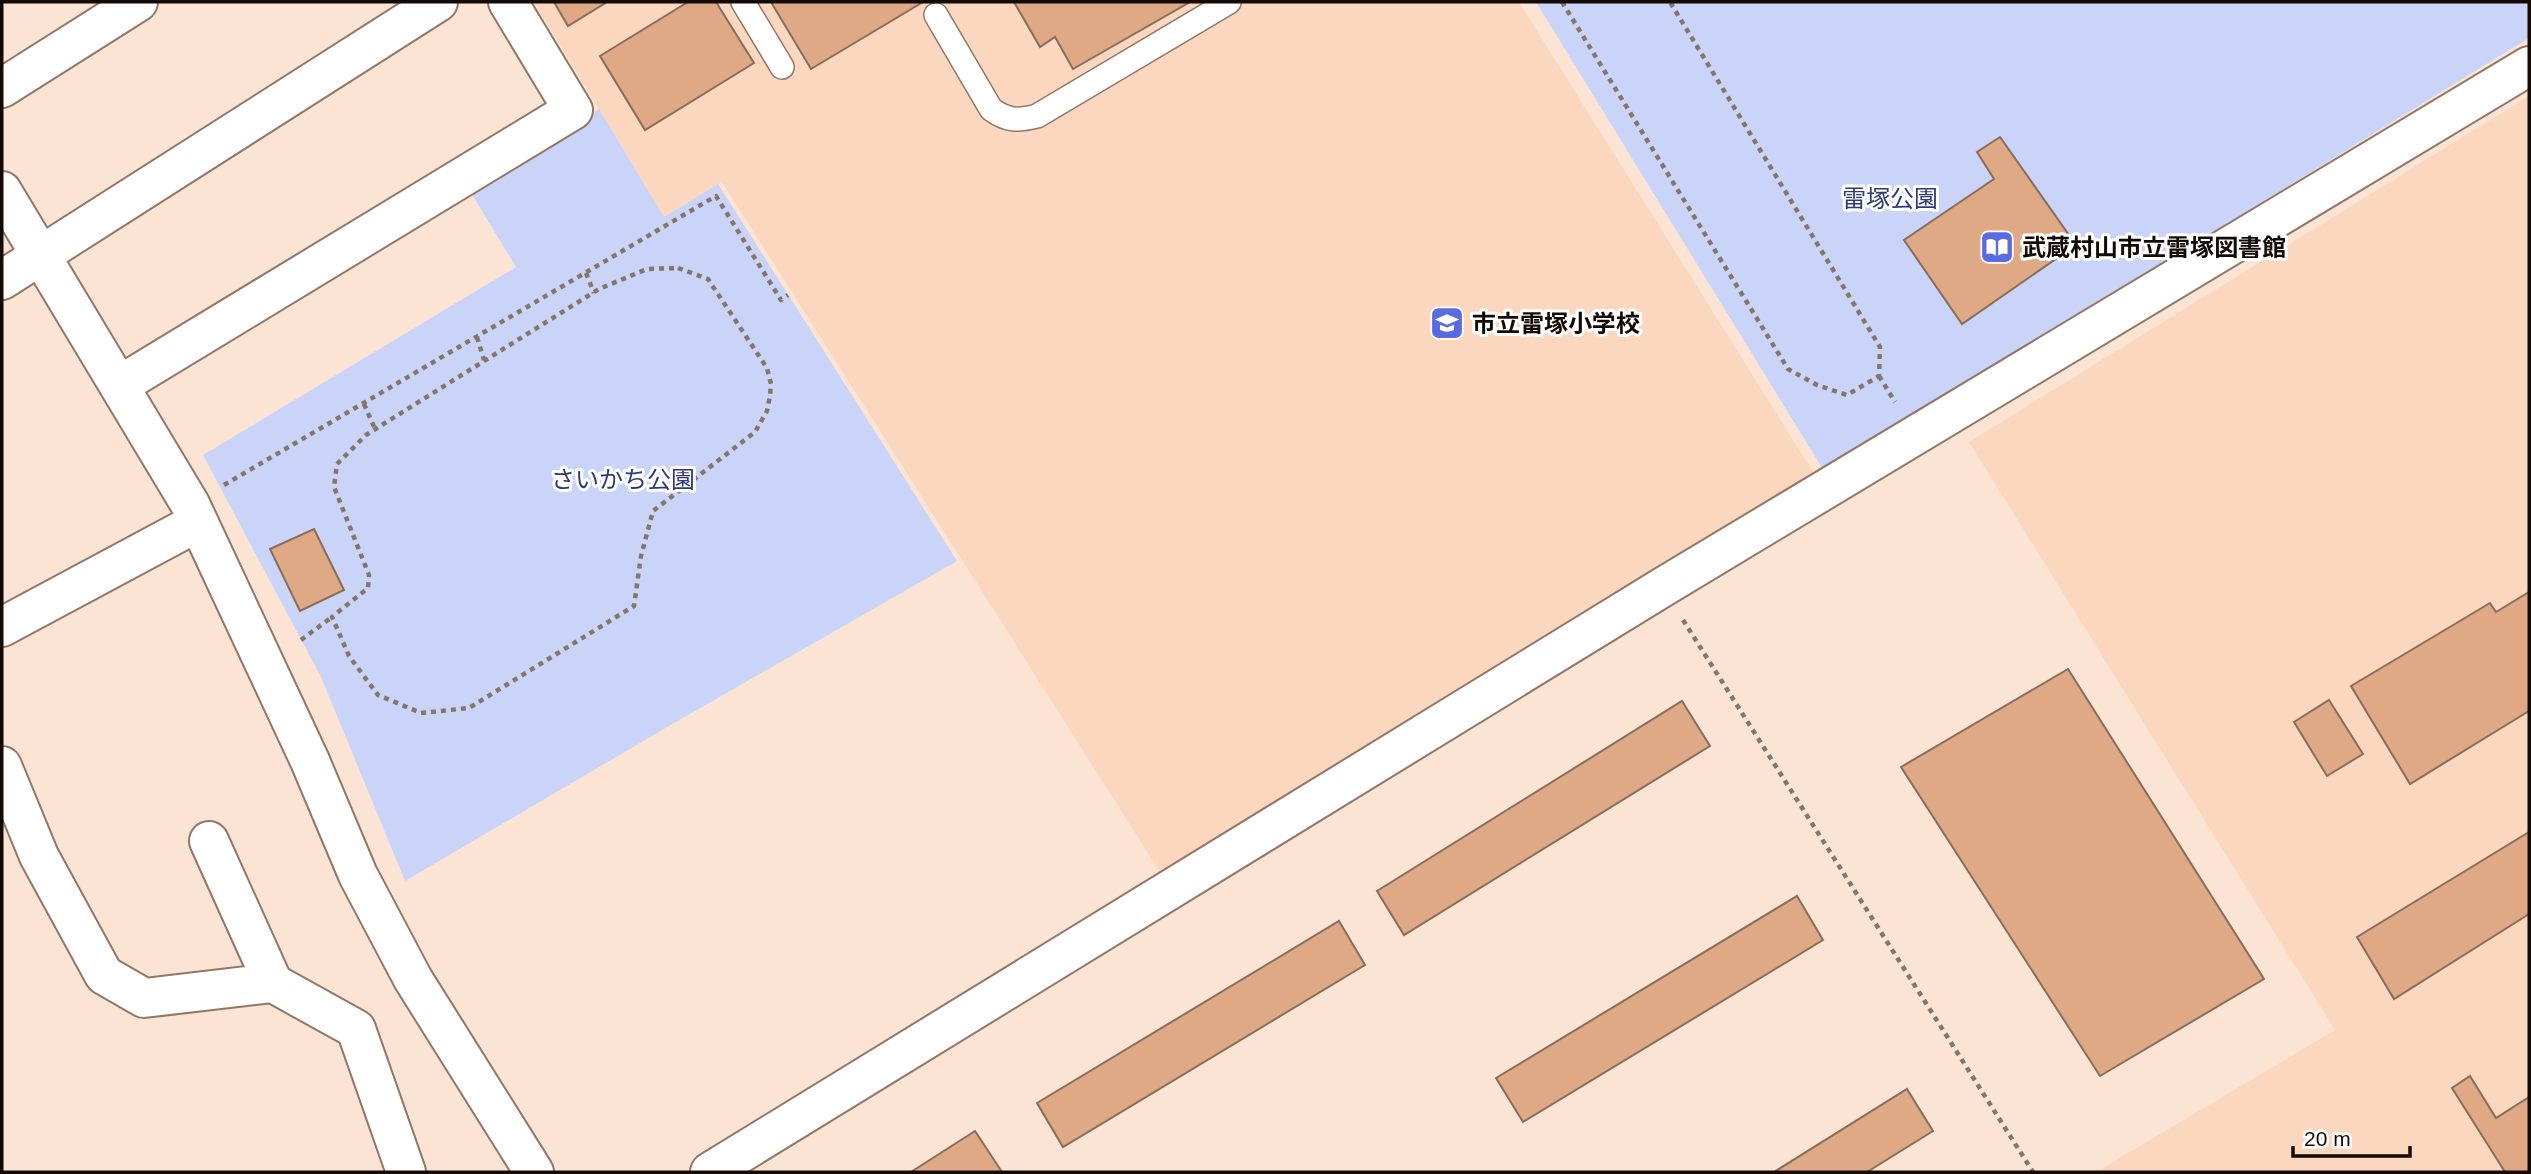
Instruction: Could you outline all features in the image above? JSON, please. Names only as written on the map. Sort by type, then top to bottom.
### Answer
[{"type":"street","points":[[2,88],[138,2]]},
{"type":"street","points":[[2,280],[438,2]]},
{"type":"street","points":[[120,385],[573,110],[508,2]]},
{"type":"street","points":[[710,1172],[1662,587],[2529,66]]},
{"type":"street","points":[[2,191],[194,513],[310,761],[358,875],[413,979],[534,1172]]},
{"type":"street","points":[[2,627],[194,513]]},
{"type":"street","points":[[2,766],[39,856],[104,975],[144,998],[273,983],[356,1029],[406,1172]]},
{"type":"street","points":[[209,841],[273,983]]},
{"type":"lane","points":[[743,2],[782,67]]},
{"type":"lane","points":[[936,15],[991,108],[1003,118],[1020,121],[1037,116],[1228,2]]},
{"type":"path","points":[[1562,2],[1788,369],[1817,385],[1847,395],[1879,376]]},
{"type":"path","points":[[1670,2],[1880,347],[1879,376],[1899,409]]},
{"type":"path","points":[[194,513],[364,404],[716,196],[780,300],[788,295]]},
{"type":"path","points":[[301,640],[368,588],[369,575],[334,487],[337,464],[366,435],[594,293],[647,269],[678,268],[708,279],[767,368],[771,384],[767,411],[755,432],[653,511],[641,556],[634,606],[469,709],[421,713],[378,695],[349,656],[332,617]]},
{"type":"path","points":[[586,273],[594,293]]},
{"type":"path","points":[[477,337],[484,360]]},
{"type":"path","points":[[364,404],[375,429]]},
{"type":"path","points":[[1662,587],[2033,1172]]},
{"type":"shaded area","points":[[534,2],[1519,2],[1815,475],[1160,872],[722,182],[664,217]]},
{"type":"shaded area","points":[[2529,96],[2529,1172],[2096,1172],[2335,1030],[1969,442]]},
{"type":"green space","name":"雷塚公園","points":[[1536,2],[2529,2],[2529,38],[1824,471]]},
{"type":"green space","name":"さいかち公園","points":[[599,109],[664,217],[718,184],[957,561],[405,881],[321,677],[203,455],[516,267],[471,193]]},
{"type":"building","points":[[554,2],[607,2],[568,26]]},
{"type":"building","points":[[688,2],[716,2],[754,63],[645,130],[600,56]]},
{"type":"building","points":[[771,2],[923,2],[811,69]]},
{"type":"building","points":[[1014,2],[1190,2],[1073,69],[1055,37],[1040,47]]},
{"type":"building","points":[[2000,137],[2076,245],[1962,324],[1904,240],[1994,179],[1977,152]]},
{"type":"building","points":[[314,529],[344,590],[300,611],[270,549]]},
{"type":"building","points":[[2529,592],[2529,711],[2410,784],[2351,686],[2490,603],[2496,612]]},
{"type":"building","points":[[2068,669],[2264,979],[2100,1076],[1901,767]]},
{"type":"building","points":[[2329,700],[2363,754],[2327,776],[2294,722]]},
{"type":"building","points":[[1682,701],[1710,746],[1404,935],[1377,891]]},
{"type":"building","points":[[2529,832],[2529,914],[2394,999],[2357,937]]},
{"type":"building","points":[[1797,896],[1823,940],[1523,1122],[1496,1078]]},
{"type":"building","points":[[1339,921],[1365,965],[1063,1147],[1037,1103]]},
{"type":"building","points":[[2470,1076],[2496,1118],[2529,1097],[2529,1172],[2505,1172],[2452,1088]]},
{"type":"building","points":[[1907,1089],[1933,1131],[1867,1172],[1774,1172]]},
{"type":"building","points":[[975,1131],[1002,1172],[911,1172]]},
{"type":"place","name":"武蔵村山市立雷塚図書館","points":[[1997,247]]},
{"type":"place","name":"市立雷塚小学校","points":[[1447,323]]}]
